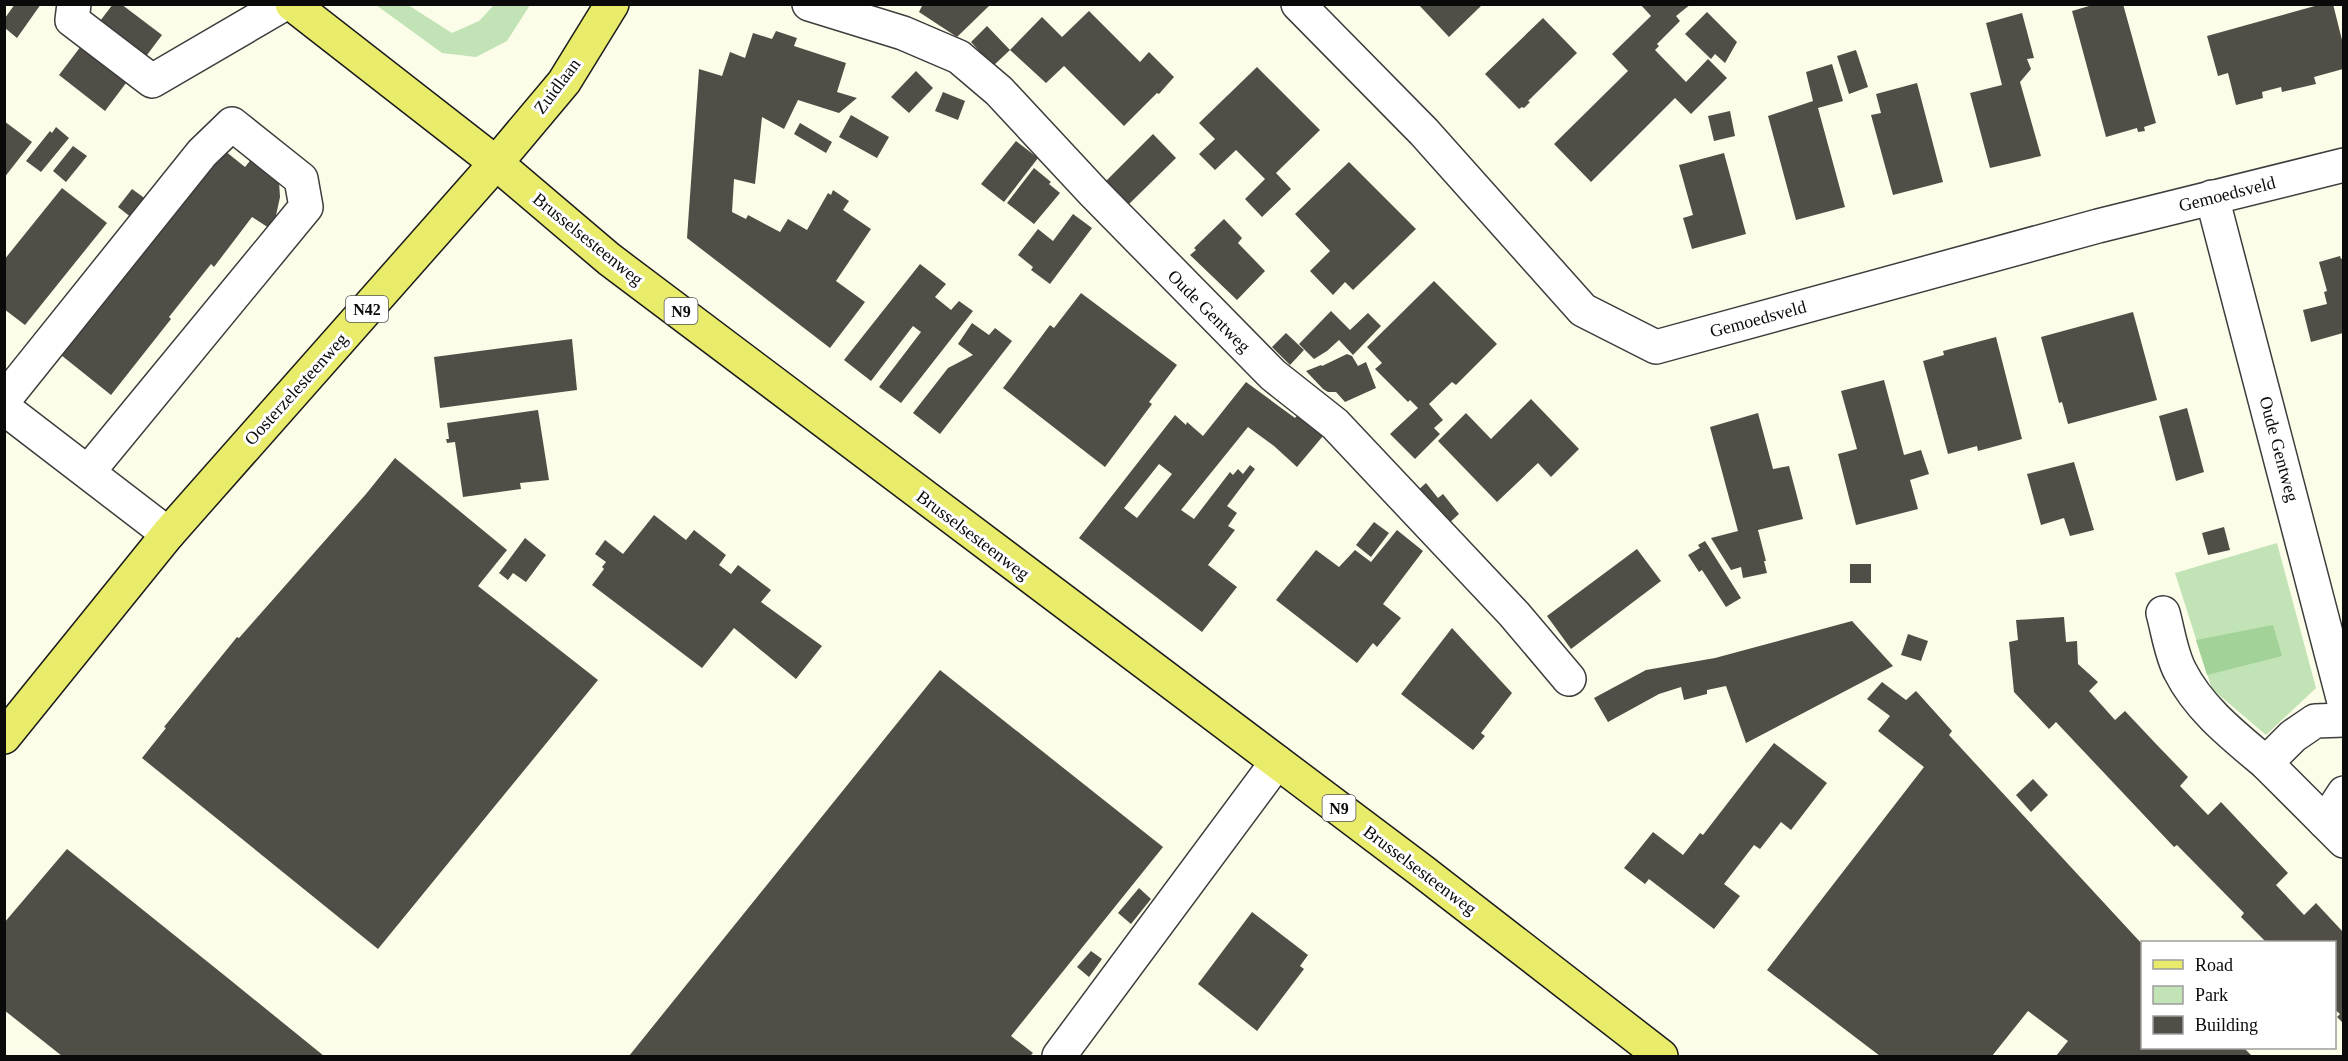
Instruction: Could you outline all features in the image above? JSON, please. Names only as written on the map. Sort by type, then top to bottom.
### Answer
[{"type":"main road","name":"Brusselsesteenweg","points":[[292,4],[496,163],[617,265],[1422,870],[1661,1056]]},
{"type":"main road","name":"Zuidlaan","points":[[496,163],[564,82],[612,4]]},
{"type":"main road","name":"Oosterzelesteenweg","points":[[4,737],[168,534],[496,163]]},
{"type":"street","points":[[74,4],[72,20],[152,81],[284,4]]},
{"type":"street","name":"Oude Gentweg","points":[[809,4],[903,33],[959,57],[999,91],[1094,194],[1273,375],[1335,424],[1514,614],[1569,679]]},
{"type":"street","name":"Gemoedsveld","points":[[1298,4],[1424,132],[1583,310],[1656,347],[2098,226],[2343,165]]},
{"type":"street","points":[[4,399],[202,153],[232,124],[301,179],[306,207],[88,472]]},
{"type":"street","name":"Oude Gentweg","points":[[2212,197],[2343,702]]},
{"type":"street","points":[[4,408],[168,534]]},
{"type":"street","points":[[2163,613],[2179,670],[2199,702],[2266,763],[2334,832]]},
{"type":"street","points":[[2266,763],[2293,736],[2315,721],[2343,720]]},
{"type":"street","points":[[1059,1056],[1277,762]]},
{"type":"street","points":[[2334,832],[2343,793]]},
{"type":"green space","points":[[376,5],[408,5],[452,33],[479,21],[494,5],[530,5],[507,41],[476,57],[442,53]]},
{"type":"green space","points":[[2277,543],[2316,688],[2266,735],[2212,689],[2175,573]]},
{"type":"green space","points":[[2273,625],[2282,656],[2207,675],[2196,640]]},
{"type":"building","points":[[15,4],[41,4],[17,38],[5,28],[5,18]]},
{"type":"building","points":[[113,4],[121,4],[162,35],[105,111],[59,75]]},
{"type":"building","points":[[923,4],[991,4],[957,37],[919,12]]},
{"type":"building","points":[[1418,4],[1483,4],[1449,37]]},
{"type":"building","points":[[1640,4],[1691,4],[1676,16],[1680,21],[1657,44],[1659,46],[1655,50],[1686,82],[1708,59],[1727,78],[1691,114],[1675,98],[1591,182],[1554,144],[1628,71],[1612,54],[1651,16]]},
{"type":"building","points":[[2096,4],[2123,4],[2156,123],[2144,127],[2145,131],[2138,132],[2137,128],[2106,137],[2072,11]]},
{"type":"building","points":[[2322,4],[2333,4],[2343,44],[2343,69],[2314,77],[2316,84],[2282,92],[2281,87],[2262,92],[2263,98],[2236,105],[2228,73],[2218,76],[2207,36]]},
{"type":"building","points":[[1089,11],[1140,62],[1149,52],[1174,77],[1124,126],[1064,66],[1046,83],[1010,50],[1042,17],[1062,37]]},
{"type":"building","points":[[1707,12],[1737,42],[1725,63],[1715,54],[1711,59],[1685,34]]},
{"type":"building","points":[[2022,13],[2034,58],[2027,59],[2031,69],[2020,82],[2041,156],[1990,168],[1970,93],[2002,85],[1986,23]]},
{"type":"building","points":[[1543,18],[1577,53],[1528,101],[1530,102],[1524,108],[1519,109],[1485,74]]},
{"type":"building","points":[[987,26],[1010,50],[993,66],[971,42]]},
{"type":"building","points":[[776,31],[797,38],[794,46],[846,63],[837,92],[857,98],[839,113],[798,100],[784,129],[762,117],[755,184],[734,179],[732,212],[746,219],[748,215],[780,232],[788,219],[807,230],[828,193],[831,195],[833,190],[849,201],[843,210],[871,229],[836,281],[865,302],[830,348],[687,238],[699,69],[722,76],[730,52],[745,58],[753,33],[772,39]]},
{"type":"building","points":[[1856,50],[1868,87],[1849,94],[1837,56]]},
{"type":"building","points":[[1832,64],[1843,101],[1818,108],[1845,207],[1796,220],[1768,116],[1813,101],[1806,72]]},
{"type":"building","points":[[1257,67],[1320,130],[1276,173],[1291,189],[1262,217],[1245,199],[1265,179],[1236,150],[1215,170],[1199,154],[1215,139],[1199,123]]},
{"type":"building","points":[[916,71],[933,88],[909,113],[891,97]]},
{"type":"building","points":[[1917,83],[1943,182],[1893,195],[1871,115],[1881,113],[1876,94]]},
{"type":"building","points":[[943,92],[965,101],[958,120],[935,111]]},
{"type":"building","points":[[1730,111],[1735,136],[1714,141],[1708,116]]},
{"type":"building","points":[[851,115],[889,137],[877,158],[839,137]]},
{"type":"building","points":[[4,121],[32,142],[4,178]]},
{"type":"building","points":[[800,123],[832,142],[826,153],[794,134]]},
{"type":"building","points":[[56,127],[69,138],[41,172],[26,161],[50,131],[52,133]]},
{"type":"building","points":[[1153,134],[1176,158],[1128,205],[1106,181]]},
{"type":"building","points":[[1016,141],[1038,158],[1004,202],[981,184]]},
{"type":"building","points":[[73,146],[87,156],[66,182],[53,171]]},
{"type":"building","points":[[225,151],[245,167],[257,152],[279,181],[280,197],[275,220],[269,228],[252,217],[214,267],[211,264],[169,317],[171,319],[111,395],[61,355]]},
{"type":"building","points":[[1724,153],[1746,234],[1692,249],[1683,218],[1693,215],[1679,165]]},
{"type":"building","points":[[1349,162],[1416,229],[1353,290],[1345,282],[1333,295],[1310,271],[1330,251],[1295,214]]},
{"type":"building","points":[[1034,168],[1060,193],[1034,224],[1007,203]]},
{"type":"building","points":[[62,188],[107,223],[25,325],[4,309],[4,260]]},
{"type":"building","points":[[132,189],[150,202],[137,222],[118,207]]},
{"type":"building","points":[[1073,214],[1092,228],[1050,284],[1031,270],[1033,267],[1018,255],[1038,229],[1053,241]]},
{"type":"building","points":[[1224,219],[1242,238],[1238,243],[1265,271],[1237,300],[1190,255],[1196,250],[1194,248]]},
{"type":"building","points":[[2340,256],[2341,259],[2343,258],[2343,333],[2311,342],[2303,310],[2327,304],[2324,292],[2327,291],[2319,262]]},
{"type":"building","points":[[920,264],[946,284],[935,297],[951,310],[959,301],[973,311],[901,403],[879,387],[921,332],[913,326],[871,381],[844,360]]},
{"type":"building","points":[[1434,281],[1497,344],[1456,385],[1452,382],[1429,404],[1443,420],[1434,428],[1440,434],[1415,459],[1390,434],[1418,408],[1410,400],[1408,402],[1375,369],[1382,363],[1367,347]]},
{"type":"building","points":[[1081,293],[1177,365],[1149,402],[1152,404],[1105,467],[1003,388],[1050,325],[1054,328]]},
{"type":"building","points":[[1331,311],[1350,330],[1368,313],[1381,326],[1353,355],[1339,340],[1314,359],[1299,344]]},
{"type":"building","points":[[2133,312],[2157,400],[2068,424],[2062,402],[2059,403],[2041,337]]},
{"type":"building","points":[[972,323],[989,335],[995,328],[1012,341],[940,434],[913,413],[948,368],[973,355],[958,344]]},
{"type":"building","points":[[1286,333],[1304,350],[1290,365],[1272,347]]},
{"type":"building","points":[[1996,337],[2022,439],[1978,451],[1977,446],[1948,454],[1923,361],[1944,355],[1943,351]]},
{"type":"building","points":[[572,339],[577,390],[440,408],[434,357]]},
{"type":"building","points":[[1347,354],[1352,356],[1358,366],[1366,362],[1376,388],[1345,402],[1336,392],[1323,389],[1306,371]]},
{"type":"building","points":[[1884,380],[1904,455],[1921,450],[1929,474],[1910,480],[1918,509],[1856,525],[1838,454],[1857,449],[1841,391]]},
{"type":"building","points":[[1246,382],[1295,418],[1300,412],[1323,436],[1297,467],[1248,427],[1181,510],[1194,519],[1230,472],[1233,475],[1238,469],[1243,474],[1250,465],[1255,469],[1227,506],[1237,513],[1228,526],[1235,530],[1208,565],[1237,587],[1202,632],[1079,538],[1175,415],[1203,436]],"holes":[[[1159,464],[1172,474],[1137,518],[1124,508]]]},
{"type":"building","points":[[1531,399],[1579,449],[1551,477],[1538,463],[1497,502],[1438,441],[1466,413],[1491,439]]},
{"type":"building","points":[[2187,408],[2204,472],[2176,481],[2159,416]]},
{"type":"building","points":[[538,410],[549,480],[520,483],[521,489],[463,497],[455,442],[447,443],[446,439],[449,439],[447,423]]},
{"type":"building","points":[[1758,413],[1773,469],[1789,466],[1803,519],[1758,530],[1767,573],[1743,578],[1741,567],[1731,570],[1711,538],[1738,531],[1710,427]]},
{"type":"building","points":[[395,458],[507,550],[478,586],[598,680],[378,949],[142,758],[166,728],[164,727],[237,637],[239,638]]},
{"type":"building","points":[[2074,462],[2094,530],[2070,536],[2064,518],[2041,525],[2027,474]]},
{"type":"building","points":[[1426,483],[1438,498],[1443,494],[1459,514],[1448,524],[1416,492]]},
{"type":"building","points":[[654,515],[686,540],[694,530],[726,555],[719,565],[731,574],[738,565],[771,590],[761,602],[822,646],[796,679],[734,628],[702,668],[592,585],[604,569],[602,567],[606,562],[595,554],[605,540],[623,554]]},
{"type":"building","points":[[1374,522],[1389,533],[1371,557],[1356,545]]},
{"type":"building","points":[[2224,527],[2230,550],[2208,555],[2202,533]]},
{"type":"building","points":[[1397,530],[1423,551],[1383,604],[1401,618],[1377,647],[1373,643],[1357,663],[1276,600],[1316,550],[1339,567],[1355,550],[1371,562]]},
{"type":"building","points":[[525,538],[546,555],[526,582],[513,573],[508,580],[499,573]]},
{"type":"building","points":[[1705,541],[1741,598],[1726,607],[1702,570],[1699,572],[1688,555],[1700,548],[1698,545]]},
{"type":"building","points":[[1637,549],[1661,581],[1571,649],[1547,616]]},
{"type":"building","points":[[1850,564],[1871,564],[1871,583],[1850,583]]},
{"type":"building","points":[[2064,617],[2066,642],[2077,641],[2078,664],[2098,682],[2089,691],[2115,720],[2125,711],[2188,777],[2180,786],[2208,815],[2221,802],[2288,873],[2276,885],[2304,915],[2316,903],[2343,932],[2343,1023],[2337,1017],[2340,1014],[2336,1011],[2336,941],[2265,941],[2241,917],[2244,913],[2177,845],[2174,847],[2056,722],[2049,729],[2014,692],[2009,642],[2018,640],[2016,620]]},
{"type":"building","points":[[1852,621],[1893,666],[1746,743],[1726,686],[1707,690],[1707,694],[1684,700],[1681,687],[1659,694],[1608,722],[1594,698],[1646,670],[1715,658]]},
{"type":"building","points":[[1452,628],[1512,693],[1481,733],[1485,736],[1473,750],[1401,694]]},
{"type":"building","points":[[1908,634],[1928,641],[1921,661],[1901,655]]},
{"type":"building","points":[[940,670],[1163,847],[1011,1036],[1033,1053],[1030,1056],[629,1056]]},
{"type":"building","points":[[1882,682],[1906,700],[1916,691],[1952,731],[1949,735],[2141,943],[2141,1049],[2245,1049],[2252,1056],[2056,1056],[2068,1041],[2028,1011],[1992,1056],[1880,1056],[1767,970],[1924,767],[1878,731],[1890,716],[1867,699]]},
{"type":"building","points":[[1774,743],[1827,783],[1791,830],[1781,822],[1760,849],[1754,845],[1724,884],[1740,896],[1714,929],[1649,879],[1645,884],[1624,868],[1653,832],[1683,855],[1700,833],[1703,835]]},
{"type":"building","points":[[2033,779],[2048,795],[2031,812],[2016,795]]},
{"type":"building","points":[[67,849],[324,1056],[62,1056],[4,1010],[4,923]]},
{"type":"building","points":[[1139,888],[1151,899],[1131,924],[1118,913]]},
{"type":"building","points":[[1252,912],[1308,955],[1300,966],[1304,969],[1257,1031],[1198,984]]},
{"type":"building","points":[[1091,951],[1102,959],[1089,977],[1077,967]]}]
